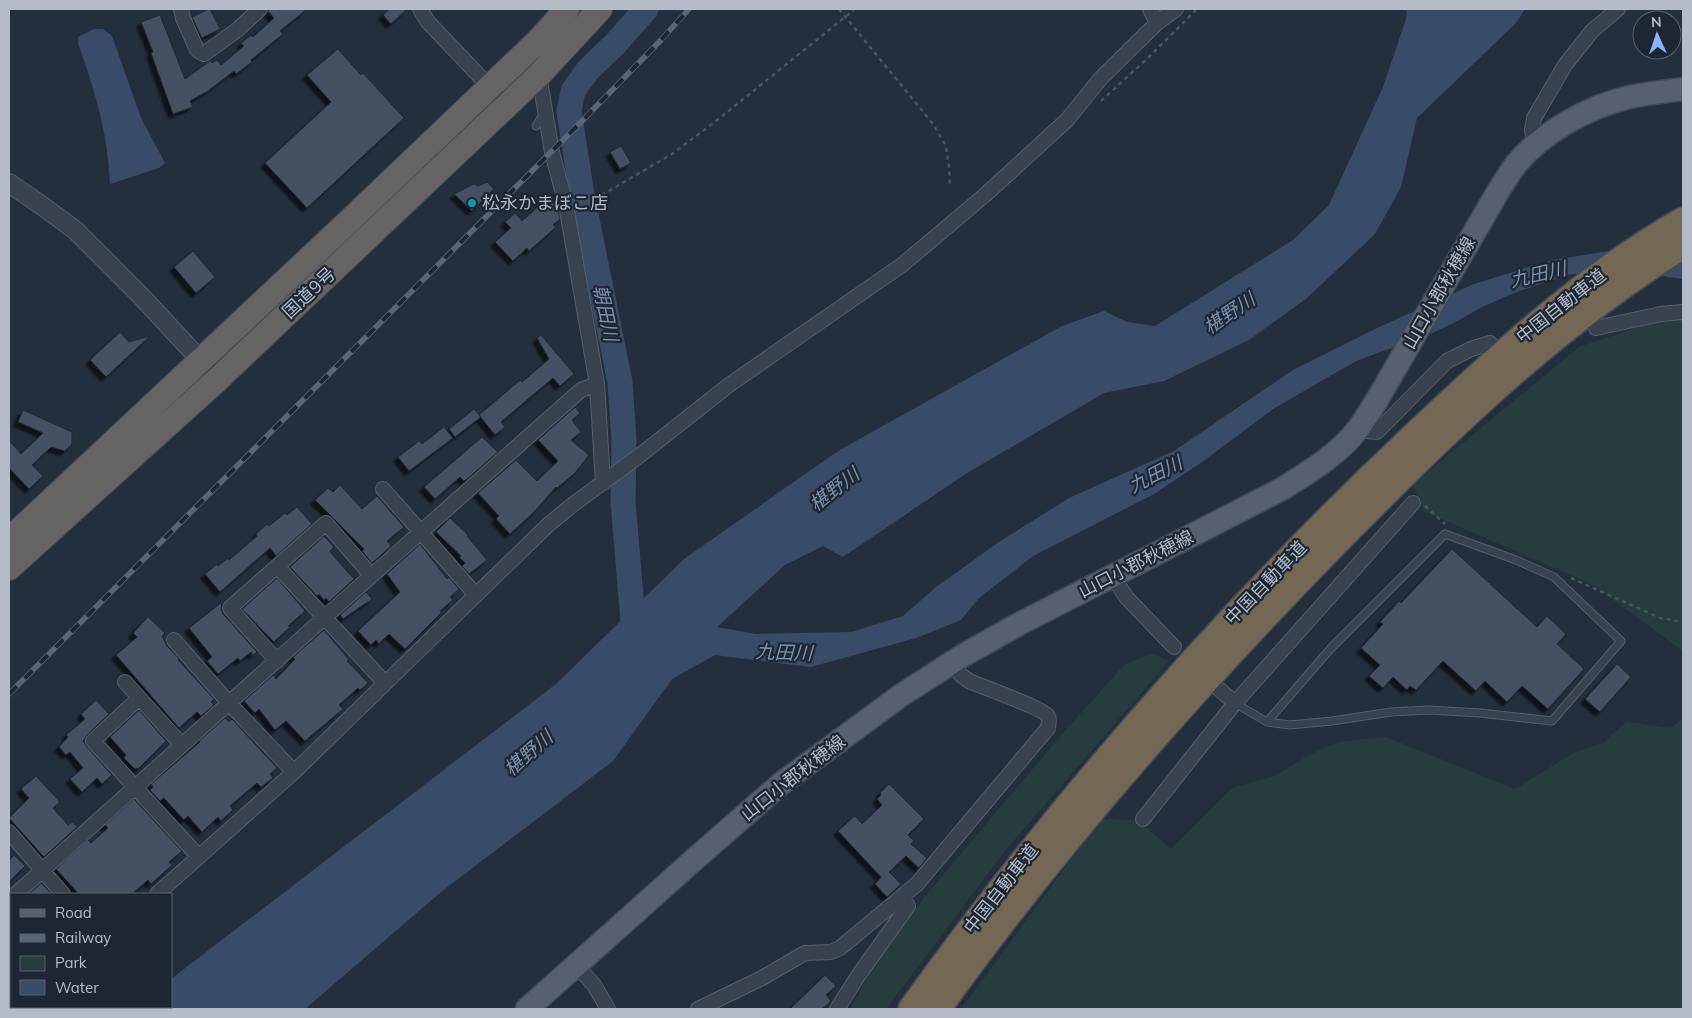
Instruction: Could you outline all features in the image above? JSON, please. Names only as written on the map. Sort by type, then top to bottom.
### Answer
[{"type":"highway","name":"国道9号","points":[[9,540],[538,41],[567,9]]},
{"type":"highway","name":"国道9号","points":[[9,568],[218,379],[539,75],[600,9]]},
{"type":"highway","name":"中国自動車道","points":[[938,1009],[1004,920],[1124,773],[1269,612],[1390,488],[1498,387],[1571,325],[1641,273],[1681,229]]},
{"type":"highway","name":"中国自動車道","points":[[911,1009],[982,913],[1105,760],[1242,608],[1358,488],[1529,330],[1617,262],[1681,229]]},
{"type":"main road","name":"山口小郡秋穂線","points":[[527,1009],[782,784],[900,696],[952,662],[1019,624],[1282,489],[1316,468],[1358,430],[1496,195],[1518,162],[1534,146],[1560,127],[1588,111],[1626,98],[1683,89]]},
{"type":"street","points":[[180,9],[197,50],[204,54],[238,30],[260,9]]},
{"type":"street","points":[[420,9],[428,22],[488,88],[507,105]]},
{"type":"street","points":[[1150,9],[1157,24]]},
{"type":"street","points":[[157,893],[294,772],[548,525],[570,506],[639,456],[729,385],[902,265],[985,195],[1067,120],[1101,78],[1157,24],[1176,9]]},
{"type":"street","points":[[1534,146],[1532,130],[1534,118],[1565,65],[1592,31],[1618,9]]},
{"type":"street","points":[[539,75],[554,158],[566,204],[597,384],[607,480]]},
{"type":"street","points":[[9,183],[74,230],[142,296],[218,379]]},
{"type":"street","points":[[1596,328],[1661,314],[1683,312]]},
{"type":"street","points":[[1358,430],[1377,432],[1447,361],[1471,349],[1490,343]]},
{"type":"street","points":[[17,893],[228,702],[277,661],[371,575],[581,390],[597,384]]},
{"type":"street","points":[[383,489],[476,595]]},
{"type":"street","points":[[1143,818],[1235,703],[1413,503]]},
{"type":"street","points":[[277,661],[230,608],[326,523],[371,575]]},
{"type":"street","points":[[277,566],[385,683]]},
{"type":"street","points":[[1112,576],[1127,598],[1174,647]]},
{"type":"street","points":[[174,640],[228,702],[294,772]]},
{"type":"street","points":[[698,1009],[762,978],[805,953],[831,952],[840,948],[917,884],[1048,728],[1048,715],[1032,706],[970,681],[961,675],[952,662]]},
{"type":"street","points":[[125,682],[182,744]]},
{"type":"street","points":[[1220,690],[1235,703]]},
{"type":"street","points":[[139,698],[92,741],[199,857]]},
{"type":"street","points":[[9,832],[62,893]]},
{"type":"street","points":[[838,1009],[858,976],[908,906],[902,896]]},
{"type":"street","points":[[576,965],[594,986],[608,1009]]},
{"type":"lane","points":[[536,126],[546,111]]},
{"type":"lane","points":[[1235,703],[1267,722],[1290,725],[1391,712],[1428,710],[1480,713],[1552,721],[1622,641],[1554,577],[1516,560],[1445,534],[1331,648],[1267,722]]},
{"type":"path","points":[[839,9],[933,124],[946,146],[950,187]]},
{"type":"path","points":[[566,204],[595,199],[672,154],[855,9]]},
{"type":"green space","points":[[1683,318],[1683,651],[1593,585],[1423,511],[1413,484],[1579,347],[1659,320]]},
{"type":"green space","points":[[1152,653],[1169,661],[1005,851],[886,1009],[850,1009],[869,975],[925,896],[1064,732],[1124,665]]},
{"type":"green space","points":[[1683,718],[1683,1009],[961,1009],[1101,819],[1138,820],[1171,849],[1232,788],[1275,776],[1309,755],[1338,742],[1386,737],[1515,789],[1573,753],[1603,743],[1626,722],[1671,728]]},
{"type":"water","points":[[1407,9],[1525,9],[1516,23],[1417,118],[1401,187],[1375,234],[1307,298],[1249,340],[1164,381],[1104,393],[967,473],[843,557],[823,546],[785,565],[717,627],[756,634],[851,632],[903,616],[936,587],[999,542],[1069,498],[1174,451],[1293,370],[1375,329],[1474,284],[1552,260],[1623,249],[1683,256],[1683,279],[1632,272],[1572,274],[1519,291],[1482,307],[1430,334],[1356,361],[1273,409],[1202,462],[1154,494],[1033,556],[979,598],[961,620],[916,638],[811,667],[715,655],[672,679],[613,761],[441,892],[305,1009],[132,1009],[172,1008],[172,978],[556,684],[684,559],[838,451],[1062,326],[1104,311],[1127,322],[1155,326],[1293,240],[1329,205],[1383,87],[1406,19]]},
{"type":"water","points":[[94,29],[103,29],[112,36],[141,118],[165,163],[159,168],[110,184],[107,147],[100,112],[78,43],[78,37]]},
{"type":"building","points":[[209,9],[220,29],[202,38],[192,17]]},
{"type":"building","points":[[269,9],[307,9],[280,31],[283,34],[251,60],[252,62],[236,74],[234,71],[208,91],[190,101],[193,107],[173,114],[141,22],[160,15],[185,79],[210,61],[212,63],[217,60],[221,65],[244,46],[241,43],[251,35],[253,37],[274,18],[268,11]]},
{"type":"building","points":[[390,9],[407,9],[391,24],[383,15]]},
{"type":"building","points":[[338,49],[404,118],[307,208],[265,163],[331,102],[307,75]]},
{"type":"building","points":[[621,146],[631,163],[620,169],[610,152]]},
{"type":"building","name":"松永かまぼこ店","points":[[487,182],[494,189],[472,211],[454,194],[474,184],[478,186]]},
{"type":"building","points":[[548,198],[558,209],[560,219],[553,225],[556,227],[529,251],[527,248],[513,261],[495,242],[511,228],[505,222],[515,213],[522,221]]},
{"type":"building","points":[[193,251],[215,277],[196,293],[174,267]]},
{"type":"building","points":[[120,332],[129,342],[150,336],[106,377],[90,360]]},
{"type":"building","points":[[541,335],[574,374],[560,386],[553,378],[501,422],[505,427],[495,435],[479,415],[520,380],[522,382],[549,359],[537,338]]},
{"type":"building","points":[[575,407],[580,413],[572,420],[581,432],[571,440],[589,455],[575,473],[556,487],[534,512],[510,534],[496,519],[499,516],[478,493],[516,460],[537,481],[558,461],[538,440]]},
{"type":"building","points":[[474,409],[481,417],[455,437],[449,429]]},
{"type":"building","points":[[23,410],[72,432],[72,444],[65,451],[51,447],[32,465],[43,476],[29,489],[9,468],[9,440],[21,454],[43,433],[18,422]]},
{"type":"building","points":[[444,427],[453,438],[409,471],[398,457],[419,441],[422,444]]},
{"type":"building","points":[[482,437],[498,452],[466,480],[464,481],[460,477],[435,499],[424,487]]},
{"type":"building","points":[[340,485],[362,509],[377,496],[404,527],[387,541],[391,546],[372,563],[362,551],[364,549],[315,500],[328,488],[333,492]]},
{"type":"building","points":[[297,507],[312,524],[276,556],[270,548],[220,592],[205,574],[217,564],[218,566],[228,558],[229,560],[257,536],[256,534],[267,524],[269,526],[285,513],[287,515]]},
{"type":"building","points":[[450,518],[468,535],[487,560],[469,574],[462,566],[465,563],[459,557],[461,556],[436,532]]},
{"type":"building","points":[[324,536],[334,547],[330,551],[331,553],[354,579],[329,602],[326,598],[324,600],[319,594],[317,596],[290,567]]},
{"type":"building","points":[[420,544],[447,579],[449,577],[459,589],[450,597],[453,600],[440,611],[442,612],[405,649],[389,634],[379,644],[376,640],[371,645],[358,631],[400,592],[387,574]]},
{"type":"building","points":[[1452,549],[1537,627],[1547,616],[1566,634],[1557,644],[1584,669],[1548,709],[1522,686],[1507,702],[1485,681],[1476,691],[1443,661],[1416,690],[1410,686],[1407,690],[1393,677],[1383,688],[1369,676],[1380,665],[1361,648],[1383,624],[1380,622],[1399,601],[1401,603]]},
{"type":"building","points":[[277,578],[305,611],[274,642],[242,609]]},
{"type":"building","points":[[366,592],[372,599],[343,619],[340,615]]},
{"type":"building","points":[[222,602],[221,609],[223,614],[257,652],[253,655],[251,652],[240,661],[238,658],[218,674],[207,661],[212,657],[189,628]]},
{"type":"building","points":[[148,617],[165,633],[162,636],[178,660],[214,699],[211,702],[214,705],[201,716],[197,712],[179,728],[116,655],[137,637],[133,633]]},
{"type":"building","points":[[324,630],[349,660],[347,661],[368,683],[360,690],[358,688],[339,705],[343,709],[305,741],[286,721],[275,730],[259,709],[255,713],[244,701],[273,675],[276,679],[295,659],[293,657]]},
{"type":"building","points":[[1617,664],[1631,677],[1600,712],[1585,699]]},
{"type":"building","points":[[96,700],[109,714],[83,741],[112,775],[102,784],[97,778],[82,792],[70,779],[83,768],[70,752],[66,755],[59,747],[68,737],[66,735],[85,719],[81,714]]},
{"type":"building","points":[[139,710],[166,741],[138,769],[135,769],[124,758],[126,755],[110,737]]},
{"type":"building","points":[[225,718],[229,722],[232,719],[277,768],[270,774],[273,778],[261,787],[257,783],[230,806],[233,810],[221,821],[218,817],[202,832],[188,816],[184,820],[164,798],[160,801],[150,790],[153,787],[151,784]]},
{"type":"building","points":[[36,776],[60,802],[53,808],[68,825],[72,822],[77,827],[44,857],[9,818],[29,798],[21,789]]},
{"type":"building","points":[[889,784],[924,819],[908,835],[914,841],[911,844],[927,858],[919,868],[906,856],[889,872],[901,884],[887,897],[875,884],[881,877],[838,831],[855,816],[862,824],[882,805],[877,799]]},
{"type":"building","points":[[134,799],[182,851],[169,862],[172,865],[151,884],[148,880],[133,893],[78,893],[56,869],[88,840],[91,843],[108,828],[105,825]]},
{"type":"building","points":[[14,855],[25,866],[9,882],[9,861]]},
{"type":"building","points":[[41,883],[51,893],[30,893]]},
{"type":"building","points":[[825,975],[836,986],[826,995],[831,1001],[822,1009],[790,1009]]},
{"type":"waterway","name":"朝田川","points":[[635,644],[623,502],[624,440],[620,382],[582,195],[569,111],[573,91],[588,70],[616,43],[646,9]]},
{"type":"railway","points":[[9,694],[583,120],[689,9]]},
{"type":"place","name":"松永かまぼこ店","points":[[472,203]]},
{"type":"water label","name":"九田川","points":[[1538,274]]},
{"type":"water label","name":"椹野川","points":[[1229,313]]},
{"type":"water label","name":"九田川","points":[[1155,474]]},
{"type":"water label","name":"椹野川","points":[[834,489]]},
{"type":"water label","name":"九田川","points":[[784,652]]},
{"type":"water label","name":"椹野川","points":[[528,753]]}]
